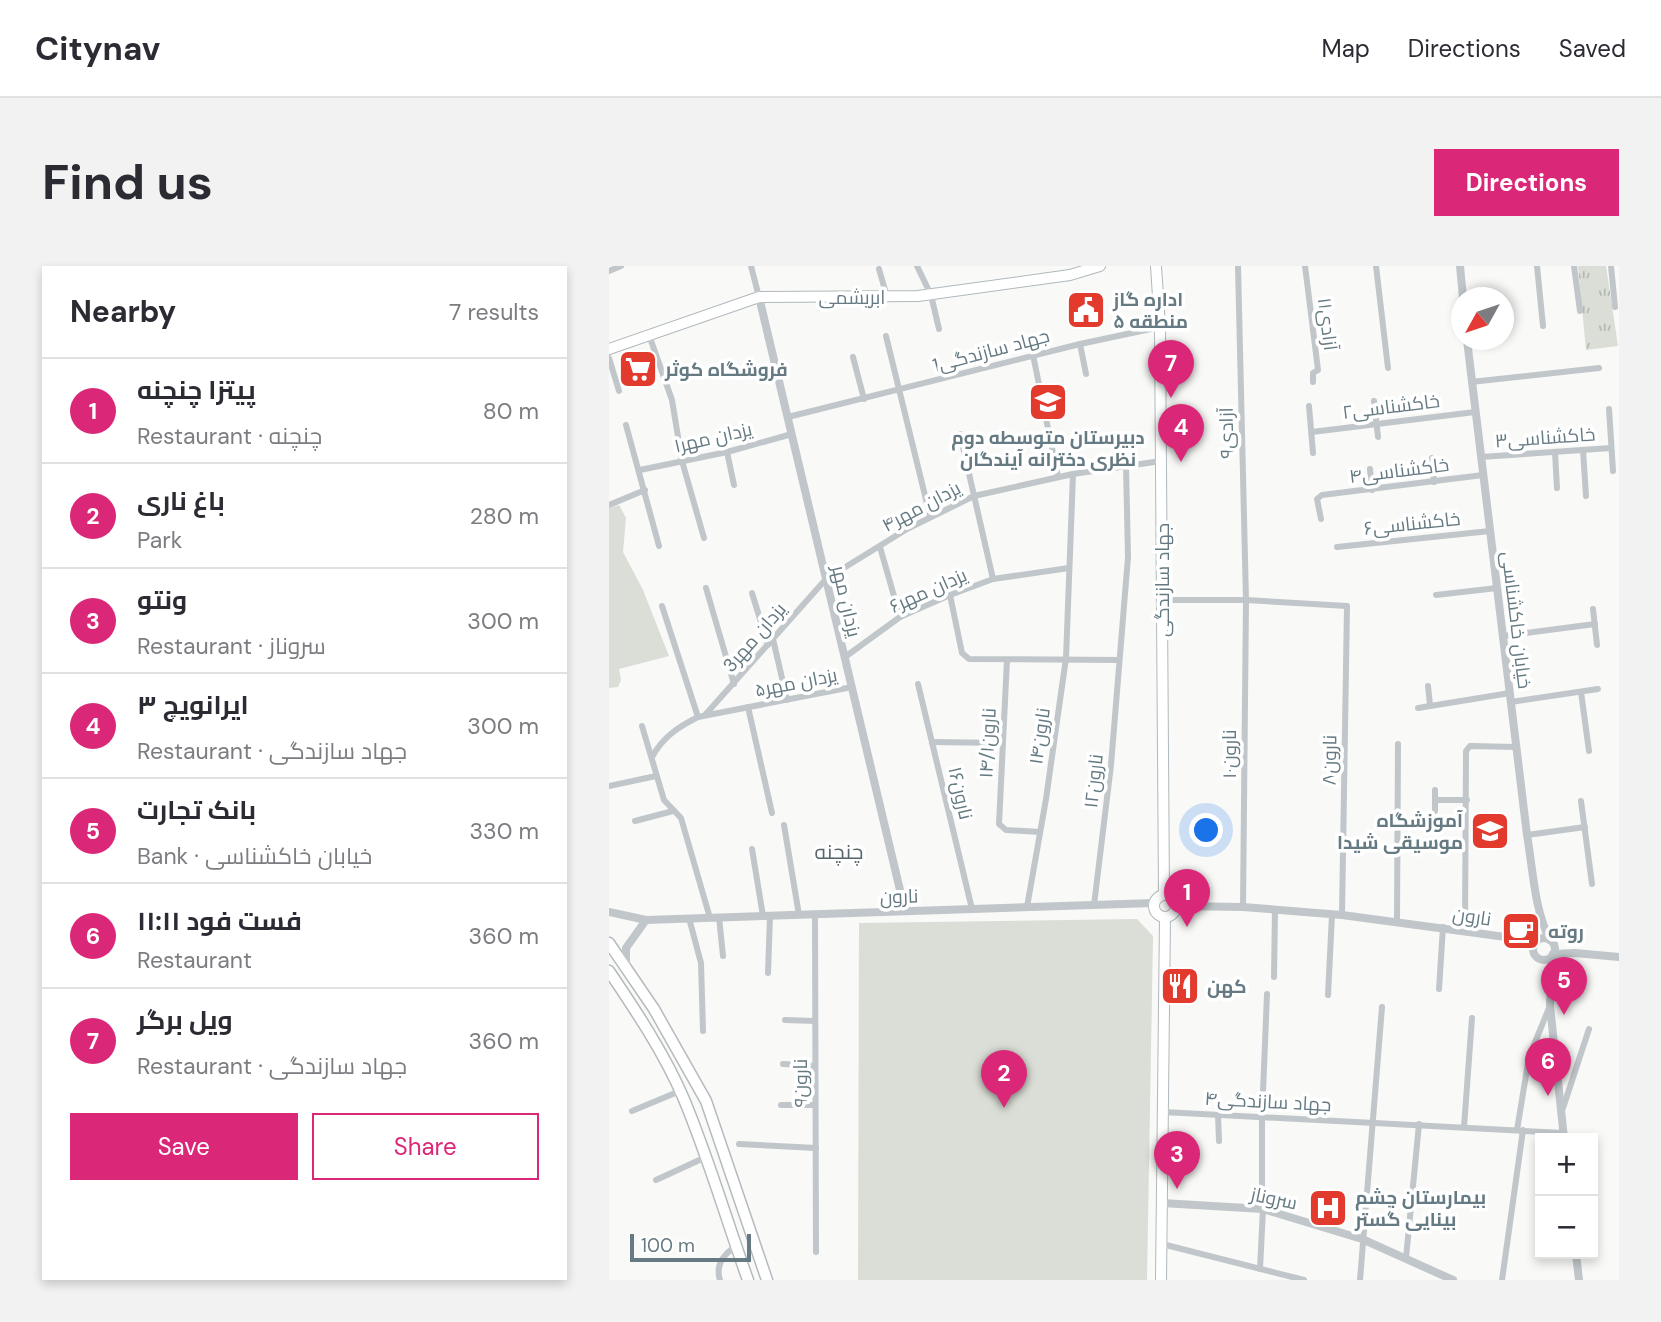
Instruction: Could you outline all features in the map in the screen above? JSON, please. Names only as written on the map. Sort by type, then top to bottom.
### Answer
[{"type":"main road","name":"ابریشمی","points":[[609,349],[759,297],[931,295],[1100,266]]},
{"type":"main road","name":"جهاد سازندگی","points":[[1156,266],[1160,327],[1164,894]]},
{"type":"main road","points":[[1157,280],[1162,266]]},
{"type":"main road","points":[[1164,894],[1174,899],[1176,905],[1172,915],[1165,917],[1156,913],[1154,903],[1164,894]]},
{"type":"main road","points":[[1161,1280],[1165,917]]},
{"type":"main road","points":[[609,943],[654,1009],[706,1101],[725,1150],[767,1280]]},
{"type":"main road","points":[[609,971],[613,982],[664,1058],[680,1091],[706,1157],[748,1280]]},
{"type":"main road","points":[[706,1157],[725,1150]]},
{"type":"street","points":[[609,271],[621,266]]},
{"type":"street","points":[[751,266],[759,297]]},
{"type":"street","points":[[917,266],[931,295],[939,329]]},
{"type":"street","name":"آزادی۹","points":[[1238,266],[1246,600]]},
{"type":"street","name":"آزادی۱۱","points":[[1305,266],[1318,370],[1313,373],[1313,382]]},
{"type":"street","points":[[1376,266],[1388,368]]},
{"type":"street","points":[[1459,266],[1462,287]]},
{"type":"street","points":[[1537,266],[1543,326]]},
{"type":"street","points":[[1574,266],[1580,311]]},
{"type":"street","points":[[1611,266],[1615,307]]},
{"type":"street","points":[[879,269],[887,297]]},
{"type":"street","name":"یزدان مهر","points":[[759,297],[905,911]]},
{"type":"street","name":"1جهاد سازندگی","points":[[787,417],[1033,355],[1160,327]]},
{"type":"street","points":[[649,335],[672,400],[682,461],[704,538]]},
{"type":"street","points":[[885,336],[930,516]]},
{"type":"street","points":[[1080,344],[1086,374]]},
{"type":"street","name":"خیابان خاکشناسی","points":[[1468,350],[1527,835],[1539,904],[1552,949],[1550,1002]]},
{"type":"street","points":[[1033,355],[1058,477]]},
{"type":"street","points":[[853,357],[864,399]]},
{"type":"street","points":[[609,358],[619,391]]},
{"type":"street","points":[[1471,382],[1599,368]]},
{"type":"street","points":[[1374,401],[1378,437]]},
{"type":"street","points":[[1309,406],[1313,453]]},
{"type":"street","points":[[1609,409],[1613,471]]},
{"type":"street","name":"خاکشناسی۲","points":[[1312,432],[1475,412]]},
{"type":"street","points":[[627,425],[659,546]]},
{"type":"street","points":[[742,426],[747,446]]},
{"type":"street","name":"یزدان مهر۱","points":[[641,470],[726,452],[792,434]]},
{"type":"street","points":[[960,434],[993,579]]},
{"type":"street","name":"خاکشناسی۳","points":[[1481,457],[1611,448]]},
{"type":"street","points":[[1583,450],[1586,496]]},
{"type":"street","points":[[726,452],[734,485]]},
{"type":"street","points":[[1555,452],[1557,488]]},
{"type":"street","points":[[1431,458],[1434,482]]},
{"type":"street","name":"یزدان مهر۴","points":[[826,579],[930,516],[974,496],[1073,474],[1161,461]]},
{"type":"street","name":"نارون۱۲","points":[[1094,905],[1111,765],[1128,557],[1126,466]]},
{"type":"street","points":[[1370,469],[1372,490]]},
{"type":"street","name":"نارون۱۴","points":[[1027,907],[1066,658],[1073,474]]},
{"type":"street","name":"خاکشناسی۴","points":[[1321,519],[1317,499],[1319,497],[1483,475]]},
{"type":"street","points":[[609,505],[645,490]]},
{"type":"street","name":"خاکشناسی۶","points":[[1337,547],[1490,531]]},
{"type":"street","points":[[880,547],[900,617]]},
{"type":"street","name":"یزدان مهر۶","points":[[845,657],[900,617],[950,595],[993,579],[1069,568]]},
{"type":"street","name":"3یزدان مهر","points":[[701,716],[734,684],[826,579]]},
{"type":"street","points":[[706,588],[734,684]]},
{"type":"street","points":[[1436,595],[1497,588]]},
{"type":"street","points":[[752,593],[771,642],[787,700]]},
{"type":"street","points":[[950,595],[965,657],[1007,660],[1119,660]]},
{"type":"street","points":[[1162,600],[1246,600]]},
{"type":"street","name":"نارون۸","points":[[1246,600],[1347,606],[1342,915]]},
{"type":"street","name":"نارون۱۰","points":[[1243,908],[1246,600]]},
{"type":"street","points":[[652,757],[666,737],[679,726],[701,716],[662,607]]},
{"type":"street","points":[[1593,608],[1597,645]]},
{"type":"street","points":[[1503,636],[1595,624]]},
{"type":"street","name":"۱۴/۱نارون","points":[[1007,660],[999,824],[1006,830],[1040,832]]},
{"type":"street","name":"نارون۱۶","points":[[918,684],[972,909]]},
{"type":"street","points":[[1428,686],[1430,705]]},
{"type":"street","name":"یزدان مهر۵","points":[[701,716],[852,687]]},
{"type":"street","points":[[1418,708],[1598,690]]},
{"type":"street","points":[[1581,692],[1589,751]]},
{"type":"street","points":[[748,707],[772,813]]},
{"type":"street","points":[[642,726],[664,800],[681,818],[714,918],[723,956]]},
{"type":"street","points":[[933,742],[1002,743]]},
{"type":"street","points":[[1397,921],[1398,744]]},
{"type":"street","points":[[1465,931],[1468,748],[1517,747]]},
{"type":"street","points":[[609,786],[656,776]]},
{"type":"street","points":[[1435,790],[1435,811]]},
{"type":"street","points":[[1435,800],[1467,800]]},
{"type":"street","points":[[1581,801],[1592,884]]},
{"type":"street","points":[[635,821],[673,811]]},
{"type":"street","points":[[784,825],[799,915]]},
{"type":"street","points":[[1527,835],[1585,827]]},
{"type":"street","points":[[751,849],[767,916],[768,973]]},
{"type":"street","name":"نارون","points":[[609,912],[646,920],[1154,903]]},
{"type":"street","name":"خیابان خاکشناسی","points":[[1539,904],[1536,955],[1547,979],[1563,1133]]},
{"type":"street","name":"نارون","points":[[1176,905],[1275,909],[1397,921],[1537,940],[1544,937],[1552,949]]},
{"type":"street","points":[[1274,977],[1275,909]]},
{"type":"street","name":"نارون۹","points":[[815,914],[816,1252]]},
{"type":"street","points":[[1328,995],[1332,915]]},
{"type":"street","points":[[689,918],[701,963],[703,1031]]},
{"type":"street","points":[[626,966],[626,948],[646,920]]},
{"type":"street","points":[[1439,989],[1443,927]]},
{"type":"street","name":"نارون","points":[[1512,937],[1525,943],[1536,955]]},
{"type":"street","points":[[1536,955],[1545,960],[1552,949],[1619,957]]},
{"type":"street","points":[[1262,1191],[1267,994]]},
{"type":"street","points":[[1501,1280],[1511,1220],[1529,1057],[1550,1002]]},
{"type":"street","points":[[1360,1280],[1383,1007]]},
{"type":"street","points":[[1464,1127],[1472,1018]]},
{"type":"street","points":[[785,1020],[815,1021]]},
{"type":"street","points":[[1561,1113],[1589,1029]]},
{"type":"street","points":[[783,1064],[815,1066]]},
{"type":"street","points":[[632,1111],[680,1091]]},
{"type":"street","points":[[781,1105],[815,1105]]},
{"type":"street","name":"جهاد سازندگی۴","points":[[1163,1112],[1546,1133]]},
{"type":"street","points":[[1218,1115],[1219,1141]]},
{"type":"street","points":[[1406,1258],[1419,1124]]},
{"type":"street","points":[[739,1144],[816,1149]]},
{"type":"street","points":[[656,1180],[706,1157]]},
{"type":"street","name":"سروناز","points":[[1162,1203],[1263,1209],[1362,1239],[1453,1280]]},
{"type":"street","points":[[1260,1269],[1263,1209]]},
{"type":"street","points":[[1162,1244],[1304,1280]]},
{"type":"street","points":[[720,1280],[720,1261],[736,1246]]},
{"type":"street","points":[[1577,1259],[1579,1280]]},
{"type":"green space","points":[[1578,266],[1606,266],[1618,346],[1586,350]]},
{"type":"green space","points":[[619,505],[626,518],[623,552],[643,590],[669,656],[619,669],[621,680],[618,687],[609,688],[609,508]]},
{"type":"green space","points":[[1137,919],[1153,936],[1147,1280],[858,1280],[859,923]]},
{"type":"place","name":"اداره گاز منطقه ۵","points":[[1086,310]]},
{"type":"place","name":"فروشگاه کوثر","points":[[638,369]]},
{"type":"place","name":"ویل برگر","points":[[1171,398]]},
{"type":"place","name":"دبیرستان متوسطه دوم نظری دخترانه آیندگان","points":[[1048,402]]},
{"type":"place","name":"ایرانویچ ٣","points":[[1181,462]]},
{"type":"place","name":"آموزشگاه موسیقی شیدا","points":[[1490,831]]},
{"type":"place","name":"پیتزا چنچنه","points":[[1187,927]]},
{"type":"place","name":"روته","points":[[1521,931]]},
{"type":"place","name":"کهن","points":[[1180,986]]},
{"type":"place","name":"بانک تجارت","points":[[1564,1015]]},
{"type":"place","name":"فست فود ۱۱:۱۱","points":[[1548,1096]]},
{"type":"place","name":"باغ ناری","points":[[1004,1108]]},
{"type":"place","name":"ونتو","points":[[1177,1189]]},
{"type":"place","name":"بیمارستان چشم بینایی گستر","points":[[1328,1208]]},
{"type":"district","name":"چنچنه","points":[[839,852]]}]
